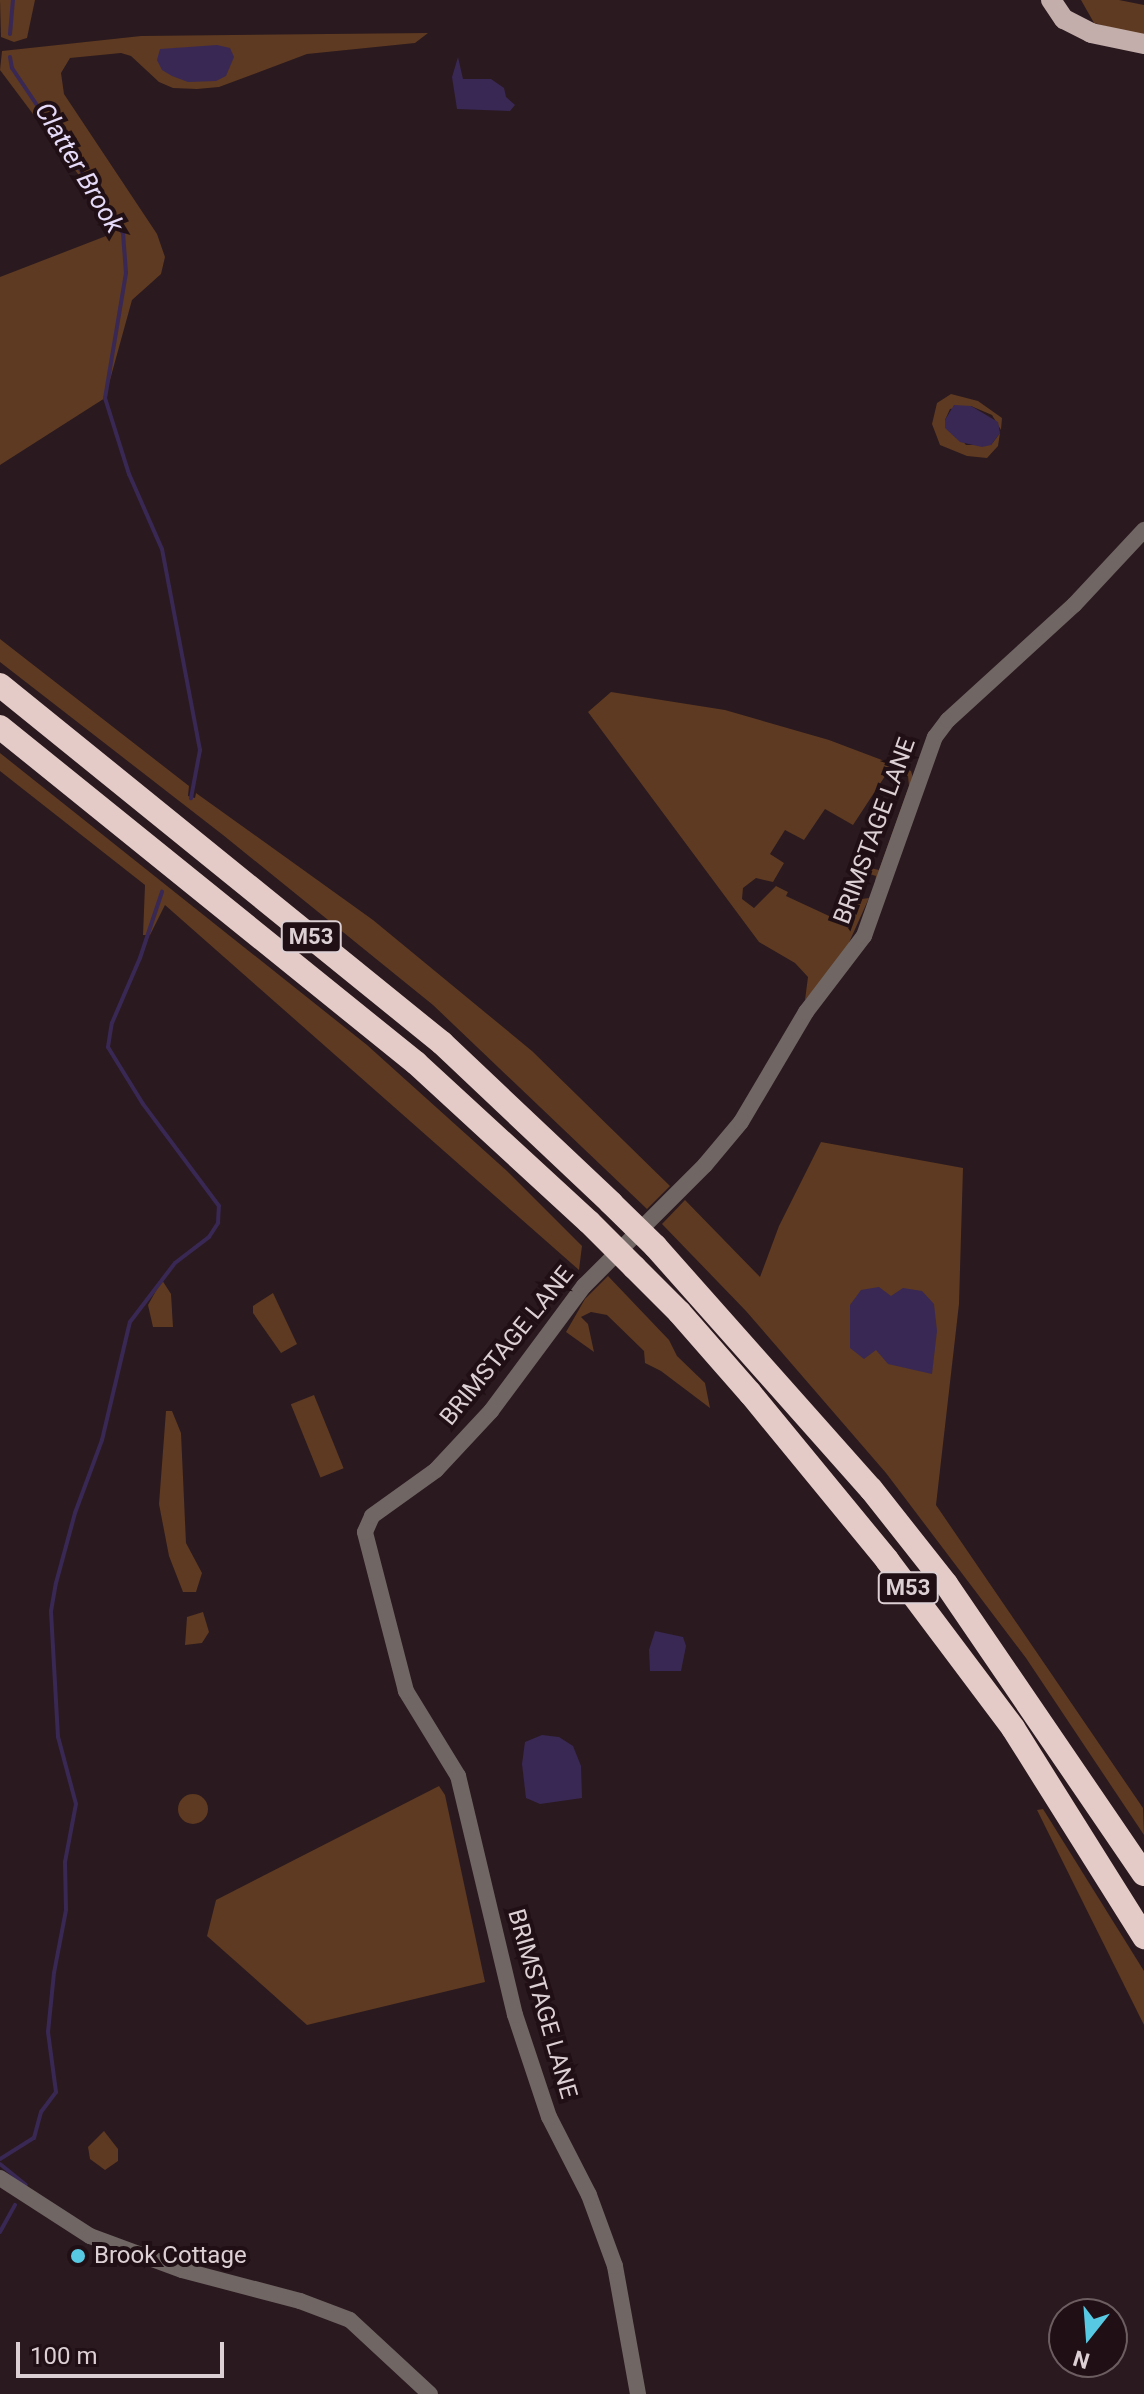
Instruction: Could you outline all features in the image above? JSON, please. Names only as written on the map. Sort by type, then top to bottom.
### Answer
[{"type":"highway","name":"M53","points":[[0,685],[442,1043],[655,1246],[871,1489],[946,1584],[1144,1874]]},
{"type":"highway","name":"M53","points":[[0,727],[416,1063],[634,1267],[730,1370],[887,1560],[1013,1728],[1144,1937]]},
{"type":"main road","points":[[1051,0],[1064,19],[1091,33],[1144,44]]},
{"type":"street","name":"BRIMSTAGE LANE","points":[[638,2394],[615,2266],[589,2195],[544,2102],[515,2015],[458,1776],[406,1691],[365,1532],[372,1516],[436,1470],[491,1411],[584,1286],[705,1165],[741,1122],[806,1012],[864,936],[935,737],[948,720],[1074,605],[1144,530]]},
{"type":"street","points":[[0,2178],[90,2236],[182,2270],[300,2301],[350,2320],[430,2394]]},
{"type":"shaded area","points":[[0,0],[35,0],[27,38],[14,42],[1,37]]},
{"type":"shaded area","points":[[1081,0],[1119,0],[1144,5],[1144,37],[1094,23]]},
{"type":"shaded area","points":[[428,33],[415,43],[307,54],[219,87],[197,89],[173,88],[159,82],[131,56],[121,53],[70,58],[61,73],[64,94],[157,234],[165,257],[161,274],[132,300],[105,398],[0,465],[0,277],[106,236],[109,224],[93,194],[0,70],[2,51],[141,36]]},
{"type":"shaded area","points":[[217,45],[230,48],[234,57],[226,76],[216,81],[188,82],[162,70],[157,60],[160,49]]},
{"type":"shaded area","points":[[458,57],[463,79],[491,79],[504,88],[506,97],[515,105],[510,111],[457,109],[452,77]]},
{"type":"shaded area","points":[[951,394],[978,401],[1002,418],[1001,430],[992,415],[971,406],[950,409],[945,420],[966,445],[991,445],[1000,433],[998,446],[987,458],[967,456],[940,445],[932,424],[937,403]]},
{"type":"shaded area","points":[[954,405],[971,406],[998,422],[1000,433],[991,445],[982,447],[960,442],[945,428],[945,420]]},
{"type":"shaded area","points":[[0,639],[189,786],[188,796],[195,798],[196,793],[373,920],[532,1051],[670,1186],[647,1209],[433,1005],[223,835],[0,662]]},
{"type":"shaded area","points":[[611,692],[725,710],[829,740],[911,771],[913,778],[874,888],[876,876],[860,871],[862,866],[879,870],[909,786],[908,776],[889,770],[853,825],[825,809],[804,840],[785,830],[770,854],[784,863],[773,882],[756,878],[743,888],[742,899],[754,908],[776,886],[788,892],[786,896],[842,922],[854,900],[869,898],[843,956],[805,1000],[808,977],[795,963],[759,942],[588,712]]},
{"type":"shaded area","points":[[0,753],[367,1045],[507,1171],[582,1246],[579,1270],[165,905],[150,935],[143,935],[145,885],[0,771]]},
{"type":"shaded area","points":[[821,1142],[963,1168],[959,1304],[936,1505],[1143,1808],[1144,1835],[1026,1658],[886,1473],[746,1311],[662,1224],[685,1200],[760,1277],[779,1226]]},
{"type":"shaded area","points":[[608,1276],[669,1340],[677,1356],[705,1383],[710,1408],[661,1371],[645,1363],[644,1351],[607,1315],[591,1312],[581,1317],[588,1324],[594,1352],[566,1332],[585,1299]]},
{"type":"shaded area","points":[[162,1280],[171,1294],[173,1327],[153,1327],[148,1305]]},
{"type":"shaded area","points":[[879,1287],[891,1296],[903,1288],[922,1291],[934,1304],[937,1331],[932,1374],[888,1364],[876,1350],[864,1359],[850,1348],[850,1305],[861,1290]]},
{"type":"shaded area","points":[[273,1293],[297,1344],[281,1353],[253,1313],[253,1306]]},
{"type":"shaded area","points":[[314,1395],[344,1468],[320,1478],[291,1404]]},
{"type":"shaded area","points":[[166,1411],[172,1411],[181,1433],[186,1543],[202,1573],[196,1592],[183,1592],[169,1556],[159,1504]]},
{"type":"shaded area","points":[[203,1612],[209,1632],[202,1643],[185,1645],[187,1617]]},
{"type":"shaded area","points":[[655,1631],[683,1637],[686,1646],[681,1671],[650,1671],[649,1650]]},
{"type":"shaded area","points":[[542,1735],[559,1737],[573,1746],[581,1766],[582,1798],[540,1804],[526,1798],[522,1764],[525,1742]]},
{"type":"shaded area","points":[[439,1786],[445,1795],[485,1982],[307,2025],[207,1936],[216,1900]]},
{"type":"shaded area","points":[[193,1794],[199,1795],[207,1803],[207,1815],[199,1823],[193,1824],[187,1823],[179,1815],[178,1809],[179,1803],[187,1795]]},
{"type":"shaded area","points":[[1043,1809],[1144,1971],[1144,2025],[1037,1810]]},
{"type":"shaded area","points":[[104,2131],[118,2149],[118,2161],[105,2170],[90,2159],[88,2147]]},
{"type":"waterway","name":"Clatter Brook","points":[[10,34],[13,0]]},
{"type":"waterway","points":[[10,57],[12,68],[123,233],[126,273],[105,398],[129,474],[162,549],[200,750],[191,798]]},
{"type":"waterway","points":[[0,2159],[34,2138],[41,2112],[56,2092],[48,2032],[54,1973],[66,1910],[65,1862],[76,1804],[58,1737],[51,1611],[56,1583],[75,1513],[102,1440],[130,1322],[175,1263],[209,1237],[218,1223],[219,1206],[143,1104],[108,1047],[112,1023],[140,958],[162,892]]},
{"type":"waterway","points":[[0,2164],[26,2185]]},
{"type":"waterway","points":[[0,2232],[15,2205]]},
{"type":"place","name":"Brook Cottage","points":[[78,2256]]}]
